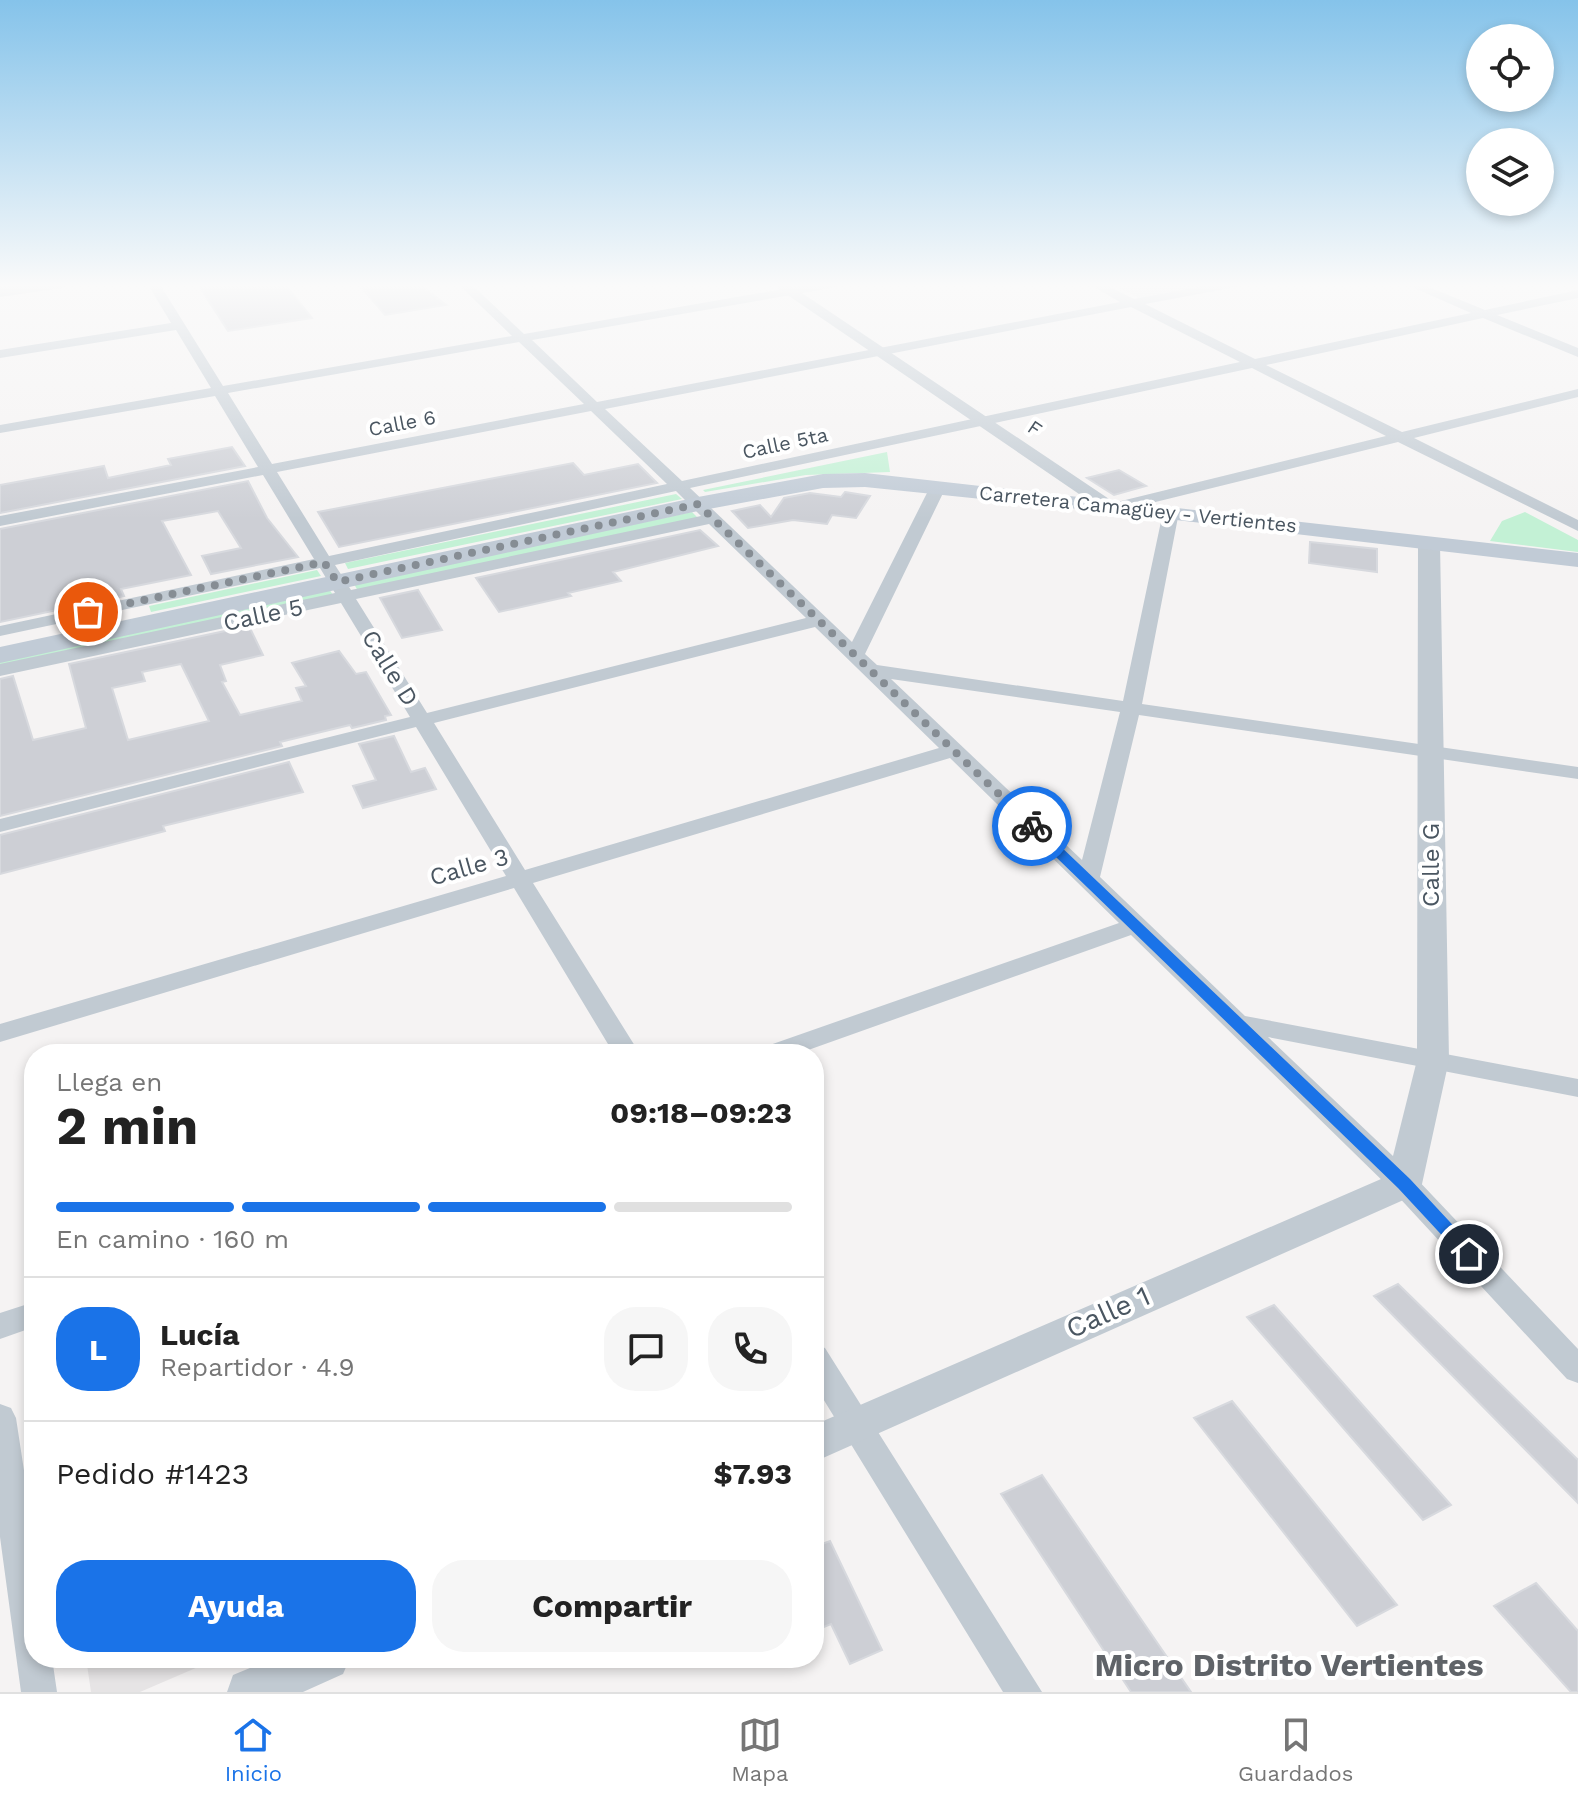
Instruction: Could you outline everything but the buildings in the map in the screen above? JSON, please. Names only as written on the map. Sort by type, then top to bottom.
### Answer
[{"type":"main road","name":"Carretera Camagüey - Vertientes","points":[[706,511],[823,481],[865,480],[1114,505],[1578,560]]},
{"type":"main road","name":"Calle 5","points":[[0,655],[336,580],[706,511]]},
{"type":"street","name":"Calle D","points":[[201,362],[621,1044]]},
{"type":"street","points":[[0,429],[385,362]]},
{"type":"street","points":[[548,362],[1404,1184],[1578,1370]]},
{"type":"street","name":"Calle 6","points":[[0,521],[824,362]]},
{"type":"street","name":"F","points":[[897,362],[1114,505]]},
{"type":"street","points":[[1249,362],[1577,525]]},
{"type":"street","name":"Calle 5ta","points":[[0,631],[336,580],[679,486],[1262,362]]},
{"type":"street","points":[[1114,505],[1578,393]]},
{"type":"street","points":[[863,662],[938,487]]},
{"type":"street","points":[[1088,879],[1131,708],[1171,512]]},
{"type":"street","name":"Calle G","points":[[1404,1184],[1433,1060],[1429,543]]},
{"type":"street","name":"Calle 5","points":[[0,670],[336,580]]},
{"type":"street","points":[[0,826],[819,620]]},
{"type":"street","points":[[863,662],[1131,708],[1578,773]]},
{"type":"street","name":"Calle 3","points":[[0,1033],[952,751]]},
{"type":"street","points":[[798,1044],[1136,925]]},
{"type":"street","points":[[1237,1022],[1578,1088]]},
{"type":"street","name":"Calle 1","points":[[824,1439],[1404,1184]]},
{"type":"street","points":[[0,1326],[24,1318]]},
{"type":"street","points":[[824,1373],[1024,1692]]},
{"type":"street","points":[[0,1418],[24,1587]]},
{"type":"street","points":[[36,1668],[39,1692]]},
{"type":"street","points":[[250,1692],[304,1668]]},
{"type":"shaded area","points":[[87,1668],[196,1668],[140,1692],[91,1692]]},
{"type":"green space","points":[[887,452],[890,472],[806,475],[703,490]]},
{"type":"green space","points":[[676,494],[682,499],[348,569],[345,563]]},
{"type":"green space","points":[[692,512],[698,518],[358,591],[354,584]]},
{"type":"green space","points":[[1525,512],[1578,540],[1578,552],[1490,541],[1502,521]]},
{"type":"green space","points":[[317,570],[321,576],[151,612],[149,606]]},
{"type":"green space","points":[[329,589],[333,595],[0,667],[0,659]]},
{"type":"way so far","points":[[88,612],[324,562],[337,582],[698,504],[1032,826]]},
{"type":"district","name":"Micro Distrito Vertientes","points":[[1289,1665]]},
{"type":"route","points":[[1032,826],[1404,1184],[1469,1254]]}]
